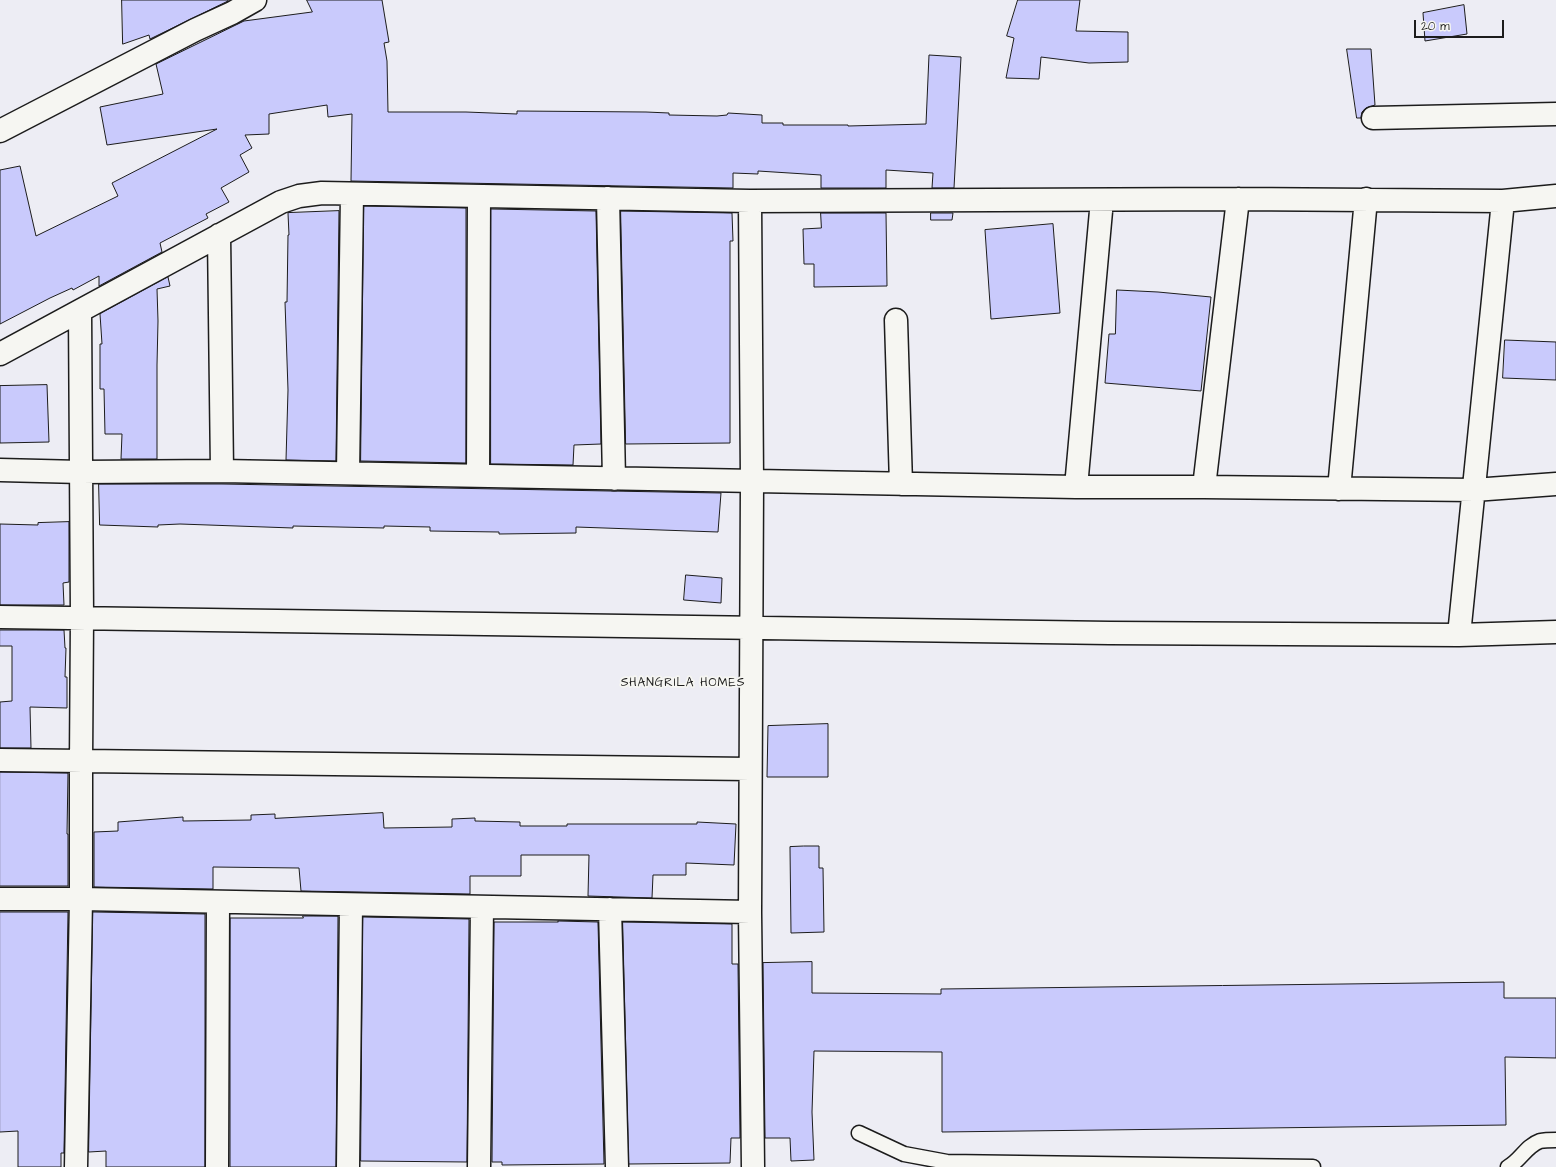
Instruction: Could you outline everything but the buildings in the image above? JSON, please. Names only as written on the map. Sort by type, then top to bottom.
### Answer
[{"type":"street","points":[[0,131],[255,0]]},
{"type":"street","points":[[1373,118],[1556,114]]},
{"type":"street","points":[[0,354],[281,202],[299,196],[322,193],[750,201],[1366,199],[1503,201],[1556,196]]},
{"type":"street","points":[[348,473],[352,194]]},
{"type":"street","points":[[478,476],[479,196]]},
{"type":"street","points":[[608,198],[614,479]]},
{"type":"street","points":[[1204,487],[1238,199]]},
{"type":"street","points":[[1339,489],[1366,199]]},
{"type":"street","points":[[1076,487],[1102,200]]},
{"type":"street","points":[[750,201],[752,482],[750,912],[753,1167]]},
{"type":"street","points":[[1459,635],[1503,201]]},
{"type":"street","points":[[219,235],[222,470]]},
{"type":"street","points":[[76,1167],[82,899],[80,311]]},
{"type":"street","points":[[896,320],[901,484]]},
{"type":"street","points":[[0,470],[81,472],[222,470],[752,482],[1076,487],[1474,490],[1556,484]]},
{"type":"street","points":[[0,617],[1118,633],[1459,635],[1556,632]]},
{"type":"street","points":[[0,760],[750,769]]},
{"type":"street","points":[[0,899],[82,899],[750,912]]},
{"type":"street","points":[[217,1167],[218,902]]},
{"type":"street","points":[[348,1167],[351,905]]},
{"type":"street","points":[[479,1167],[482,907]]},
{"type":"street","points":[[610,909],[617,1167]]},
{"type":"lane","points":[[859,1133],[904,1154],[946,1162],[1313,1167]]},
{"type":"lane","points":[[1508,1167],[1513,1164],[1528,1148],[1540,1141],[1556,1140]]},
{"type":"district","name":"SHANGRILA HOMES","points":[[683,683]]}]
